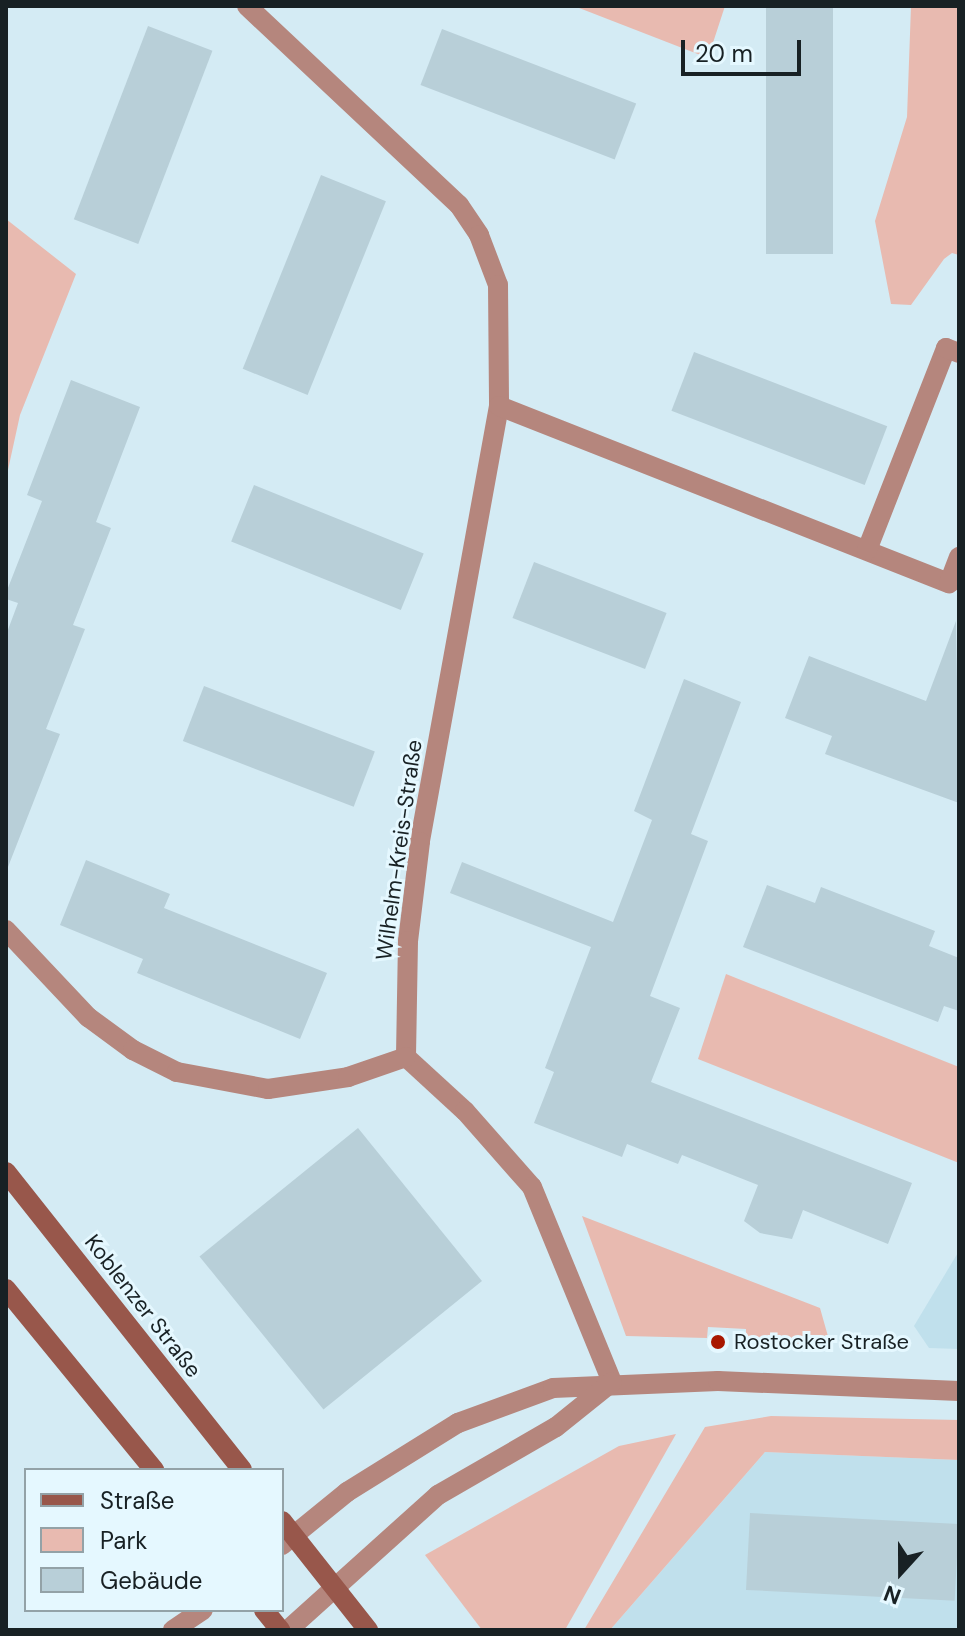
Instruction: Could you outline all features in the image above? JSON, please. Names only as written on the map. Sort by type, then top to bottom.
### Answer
[{"type":"main road","name":"Koblenzer Straße","points":[[6,1172],[240,1468]]},
{"type":"main road","points":[[6,1289],[152,1468]]},
{"type":"main road","points":[[286,1534],[368,1630]]},
{"type":"main road","points":[[266,1612],[280,1630]]},
{"type":"street","name":"Wilhelm-Kreis-Straße","points":[[247,6],[417,160],[479,235],[498,285],[499,406],[420,842],[408,941],[406,1057]]},
{"type":"street","points":[[867,550],[946,348],[959,353]]},
{"type":"street","points":[[499,406],[949,583],[959,557]]},
{"type":"street","points":[[6,930],[88,1017],[133,1050],[177,1072],[268,1089],[348,1077],[406,1057],[465,1111],[532,1187],[612,1382]]},
{"type":"street","points":[[288,1630],[333,1586],[438,1495],[556,1427],[612,1382]]},
{"type":"street","points":[[286,1534],[458,1423],[553,1388],[612,1382],[959,1391]]},
{"type":"street","points":[[173,1630],[200,1612]]},
{"type":"shaded area","points":[[959,1251],[959,1349],[929,1348],[914,1326]]},
{"type":"shaded area","points":[[765,1452],[959,1460],[959,1630],[610,1630]]},
{"type":"green space","points":[[574,6],[725,6],[708,58]]},
{"type":"green space","points":[[911,6],[959,6],[959,255],[952,253],[944,259],[911,305],[891,304],[875,221],[907,117]]},
{"type":"green space","points":[[6,219],[76,274],[20,415],[6,479]]},
{"type":"green space","points":[[726,974],[959,1067],[959,1163],[698,1059]]},
{"type":"green space","points":[[582,1216],[820,1308],[831,1347],[746,1339],[746,1329],[708,1327],[707,1338],[626,1336]]},
{"type":"green space","points":[[771,1416],[959,1420],[959,1460],[765,1452],[610,1630],[584,1630],[705,1427]]},
{"type":"green space","points":[[676,1434],[565,1630],[482,1630],[425,1555],[619,1446]]},
{"type":"building","points":[[766,6],[833,6],[833,254],[766,254]]},
{"type":"building","points":[[148,26],[212,51],[138,244],[74,219]]},
{"type":"building","points":[[442,29],[636,104],[615,160],[420,85]]},
{"type":"building","points":[[321,175],[386,201],[308,395],[243,369]]},
{"type":"building","points":[[694,352],[887,426],[865,485],[671,411]]},
{"type":"building","points":[[71,380],[140,407],[96,522],[111,528],[73,625],[85,629],[46,729],[60,734],[8,867],[6,635],[18,603],[6,599],[6,593],[42,501],[27,495]]},
{"type":"building","points":[[254,485],[424,554],[401,610],[231,542]]},
{"type":"building","points":[[534,562],[667,613],[645,669],[512,618]]},
{"type":"building","points":[[956,621],[959,803],[825,754],[832,736],[785,718],[809,656],[926,701]]},
{"type":"building","points":[[684,679],[741,702],[691,834],[708,841],[650,996],[680,1008],[651,1082],[912,1183],[888,1244],[803,1210],[792,1239],[760,1233],[744,1221],[758,1185],[682,1155],[678,1164],[627,1144],[622,1157],[534,1123],[554,1072],[545,1068],[591,947],[450,893],[462,862],[613,922],[652,820],[634,811]]},
{"type":"building","points":[[204,686],[375,752],[354,807],[183,741]]},
{"type":"building","points":[[86,860],[170,894],[164,908],[327,973],[300,1039],[137,973],[143,959],[60,925]]},
{"type":"building","points":[[767,885],[815,903],[821,887],[935,931],[929,946],[959,958],[959,1011],[944,1006],[938,1022],[743,947]]},
{"type":"building","points":[[358,1128],[482,1281],[323,1409],[199,1256]]},
{"type":"building","points":[[750,1513],[959,1524],[955,1601],[746,1590]]},
{"type":"place","name":"Rostocker Straße","points":[[718,1342]]}]
